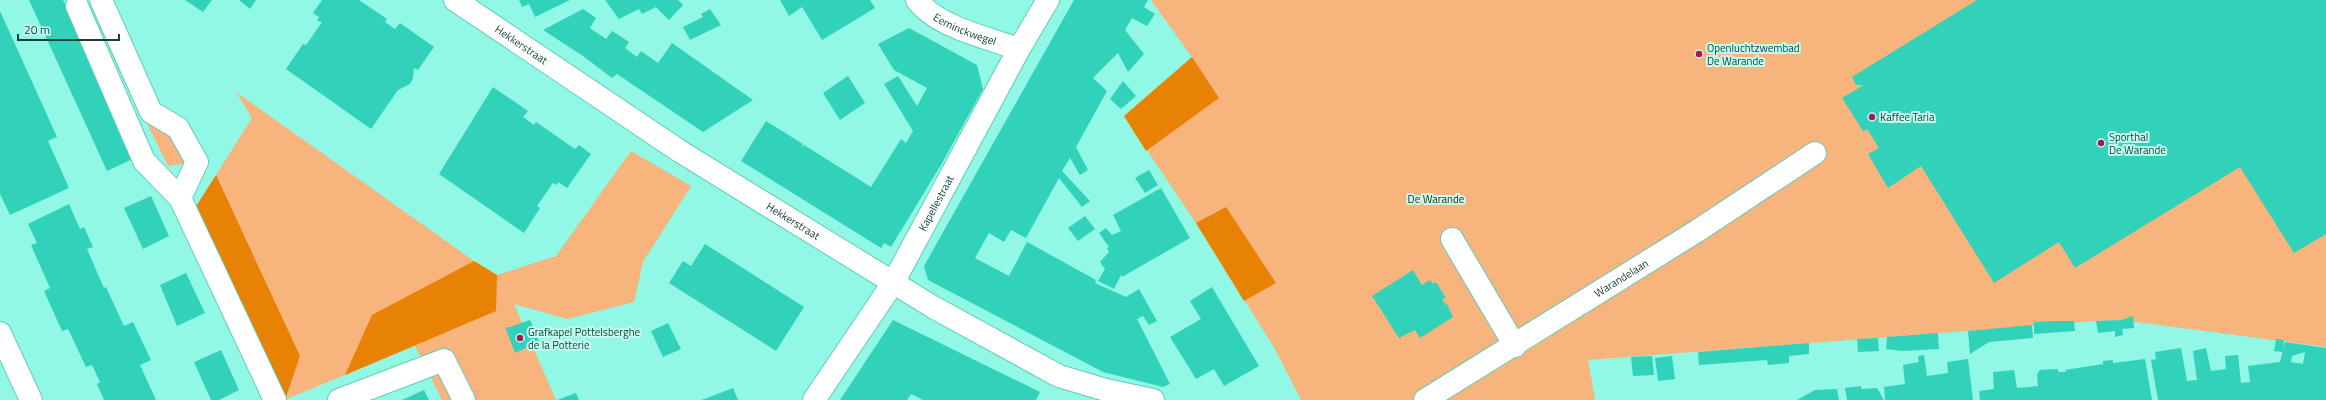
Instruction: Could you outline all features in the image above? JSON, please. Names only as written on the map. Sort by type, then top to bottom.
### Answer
[{"type":"street","points":[[100,0],[151,112],[178,128],[198,162],[180,198]]},
{"type":"street","name":"Hekkerstraat","points":[[455,0],[681,152],[933,307],[1059,376],[1106,390],[1152,400]]},
{"type":"street","name":"Eeminckwegel","points":[[917,0],[927,10],[946,22],[1019,49]]},
{"type":"street","name":"Kapellestraat","points":[[814,400],[894,283],[1019,49],[1048,0]]},
{"type":"street","points":[[77,6],[144,161],[180,198],[275,400]]},
{"type":"street","name":"Warandelaan","points":[[1425,400],[1515,346],[1697,231],[1815,153]]},
{"type":"street","points":[[1452,239],[1515,346]]},
{"type":"street","points":[[0,333],[31,400]]},
{"type":"street","points":[[339,400],[444,360],[464,400]]},
{"type":"green space","name":"De Warande","points":[[1151,0],[2326,0],[2326,347],[2121,320],[2096,321],[1588,360],[1595,400],[1301,400],[1275,349],[1196,223],[1124,116],[1192,57]]},
{"type":"green space","points":[[236,92],[474,261],[497,275],[556,256],[631,151],[691,186],[643,262],[634,302],[567,319],[514,304],[556,400],[442,400],[415,346],[284,400],[195,208],[252,118]]},
{"type":"green space","points":[[141,111],[168,131],[187,156],[183,164],[168,166]]},
{"type":"shaded area","points":[[1192,57],[1219,98],[1146,151],[1124,116]]},
{"type":"shaded area","points":[[216,175],[300,356],[285,400],[195,208]]},
{"type":"shaded area","points":[[1226,207],[1276,283],[1244,301],[1196,223]]},
{"type":"shaded area","points":[[474,261],[497,275],[496,311],[345,375],[372,315]]},
{"type":"building","points":[[29,0],[63,0],[135,158],[107,171]]},
{"type":"building","points":[[185,0],[212,0],[203,12]]},
{"type":"building","points":[[239,0],[256,0],[250,9]]},
{"type":"building","points":[[322,0],[359,0],[387,19],[385,22],[395,29],[400,23],[434,47],[418,70],[414,68],[413,78],[410,84],[398,90],[371,129],[286,69],[303,44],[306,45],[322,22],[317,21],[319,17],[313,13]]},
{"type":"building","points":[[519,0],[570,0],[535,17],[529,4],[522,7]]},
{"type":"building","points":[[605,0],[678,0],[683,5],[669,20],[656,7],[642,14],[639,9],[619,19]]},
{"type":"building","points":[[780,0],[870,0],[875,8],[822,40],[802,7],[789,16]]},
{"type":"building","points":[[1074,0],[1148,0],[1144,7],[1155,14],[1147,26],[1132,18],[1125,30],[1144,54],[1128,72],[1118,53],[1093,78],[1107,91],[1076,147],[1088,170],[1080,175],[1070,158],[1062,171],[1090,201],[1082,207],[1059,178],[1026,238],[1011,230],[1004,242],[989,233],[975,258],[1009,276],[1027,242],[1096,280],[1095,283],[1126,297],[1139,289],[1157,321],[1149,325],[1143,316],[1137,319],[1170,384],[1163,387],[1103,372],[928,280],[924,266]]},
{"type":"building","name":"Sporthal De Warande","points":[[1977,0],[2326,0],[2326,234],[2294,253],[2240,167],[2075,268],[2059,242],[1994,283],[1921,166],[1888,188],[1868,154],[1879,148],[1867,129],[1863,131],[1842,98],[1864,85],[1856,85],[1852,77]]},
{"type":"building","points":[[583,9],[596,18],[590,28],[606,39],[612,31],[629,42],[625,48],[637,57],[641,51],[658,63],[672,43],[753,100],[703,132],[617,74],[612,78],[583,56],[543,30]]},
{"type":"building","points":[[710,9],[721,25],[690,40],[683,27],[703,17],[701,14]]},
{"type":"building","points":[[0,11],[57,137],[48,141],[69,188],[10,215],[0,194]]},
{"type":"building","points":[[909,28],[977,65],[983,89],[941,165],[891,247],[884,243],[881,248],[741,161],[766,121],[803,144],[801,148],[804,145],[871,187],[901,139],[906,143],[913,131],[884,84],[898,76],[917,106],[927,88],[894,70],[878,44]]},
{"type":"building","points":[[848,76],[865,103],[840,120],[823,93]]},
{"type":"building","points":[[1123,81],[1136,96],[1121,109],[1110,99]]},
{"type":"building","points":[[493,87],[528,111],[523,117],[534,125],[536,122],[575,149],[579,145],[591,154],[567,188],[558,182],[557,185],[553,183],[537,206],[540,208],[524,233],[439,174]]},
{"type":"building","points":[[1149,170],[1158,185],[1145,193],[1135,178]]},
{"type":"building","points":[[1161,188],[1190,238],[1122,277],[1121,275],[1114,289],[1098,281],[1105,269],[1100,262],[1109,252],[1107,248],[1109,247],[1099,233],[1106,228],[1112,235],[1121,231],[1113,215]]},
{"type":"building","points":[[151,196],[169,236],[143,249],[124,208]]},
{"type":"building","points":[[69,204],[80,229],[84,227],[93,247],[87,249],[104,288],[106,287],[124,326],[133,322],[151,360],[140,365],[156,400],[104,400],[97,384],[100,382],[92,365],[86,367],[68,329],[62,331],[44,291],[50,288],[31,245],[37,243],[28,224]]},
{"type":"building","points":[[1085,216],[1095,229],[1078,241],[1068,228]]},
{"type":"building","points":[[705,244],[804,307],[776,351],[669,283],[683,261],[691,266]]},
{"type":"building","points":[[1413,270],[1422,285],[1430,280],[1433,284],[1436,282],[1446,298],[1442,299],[1446,305],[1447,304],[1453,317],[1420,338],[1415,330],[1399,338],[1372,296]]},
{"type":"building","points":[[186,273],[205,313],[177,326],[160,285]]},
{"type":"building","points":[[1212,287],[1259,366],[1224,386],[1214,369],[1196,379],[1170,337],[1201,319],[1190,301]]},
{"type":"building","points":[[2133,316],[2134,328],[2122,329],[2123,335],[2115,337],[2115,331],[2098,333],[2096,321],[2121,320]]},
{"type":"building","points":[[530,320],[539,342],[515,353],[505,327],[507,328]]},
{"type":"building","points":[[893,320],[1040,392],[1036,400],[923,400],[911,394],[907,400],[840,400]]},
{"type":"building","points":[[2074,321],[2075,331],[2034,334],[2034,322]]},
{"type":"building","points":[[668,323],[681,349],[663,357],[651,331]]},
{"type":"building","points":[[2032,325],[2033,338],[1989,342],[1970,354],[1968,331]]},
{"type":"building","points":[[1938,333],[1939,349],[1903,351],[1886,349],[1887,337]]},
{"type":"building","points":[[1878,338],[1879,351],[1858,352],[1857,339]]},
{"type":"building","points":[[2276,339],[2284,340],[2283,352],[2274,351]]},
{"type":"building","points":[[2285,342],[2326,348],[2326,400],[2158,400],[2151,360],[2156,359],[2155,352],[2181,348],[2187,381],[2197,380],[2193,351],[2206,348],[2211,371],[2226,369],[2225,356],[2238,355],[2241,383],[2250,382],[2248,366],[2280,362]],"holes":[[[2305,352],[2303,364],[2291,362],[2292,356]]]},
{"type":"building","points":[[1809,343],[1809,354],[1789,356],[1789,363],[1768,365],[1767,360],[1699,365],[1698,352]]},
{"type":"building","points":[[221,350],[239,390],[219,400],[211,400],[194,362]]},
{"type":"building","points":[[1924,355],[1927,376],[1948,373],[1947,362],[1968,359],[1973,400],[1885,400],[1884,387],[1905,384],[1903,365],[1919,362],[1918,356]]},
{"type":"building","points":[[1652,356],[1654,375],[1633,376],[1631,357]]},
{"type":"building","points":[[1672,356],[1675,379],[1658,381],[1655,358]]},
{"type":"building","points":[[2145,359],[2152,400],[1980,400],[1979,391],[1994,389],[1993,372],[2014,370],[2017,388],[2038,386],[2037,374],[2040,370],[2057,369],[2059,372],[2066,372],[2065,370],[2103,364],[2103,361],[2113,360],[2113,363]]},
{"type":"building","points":[[1861,386],[1861,389],[1877,388],[1884,400],[1847,400],[1845,388]]},
{"type":"building","points":[[733,388],[738,400],[701,400],[707,398]]},
{"type":"building","points":[[1837,389],[1839,400],[1797,400],[1815,390]]},
{"type":"building","points":[[424,390],[429,400],[402,400]]},
{"type":"building","points":[[576,393],[579,400],[557,400]]},
{"type":"place","name":"Openluchtzwembad De Warande","points":[[1699,54]]},
{"type":"place","name":"Kaffee Taria","points":[[1872,117]]},
{"type":"place","name":"Sporthal De Warande","points":[[2101,143]]},
{"type":"place","name":"Grafkapel Pottelsberghe de la Potterie","points":[[520,338]]}]
